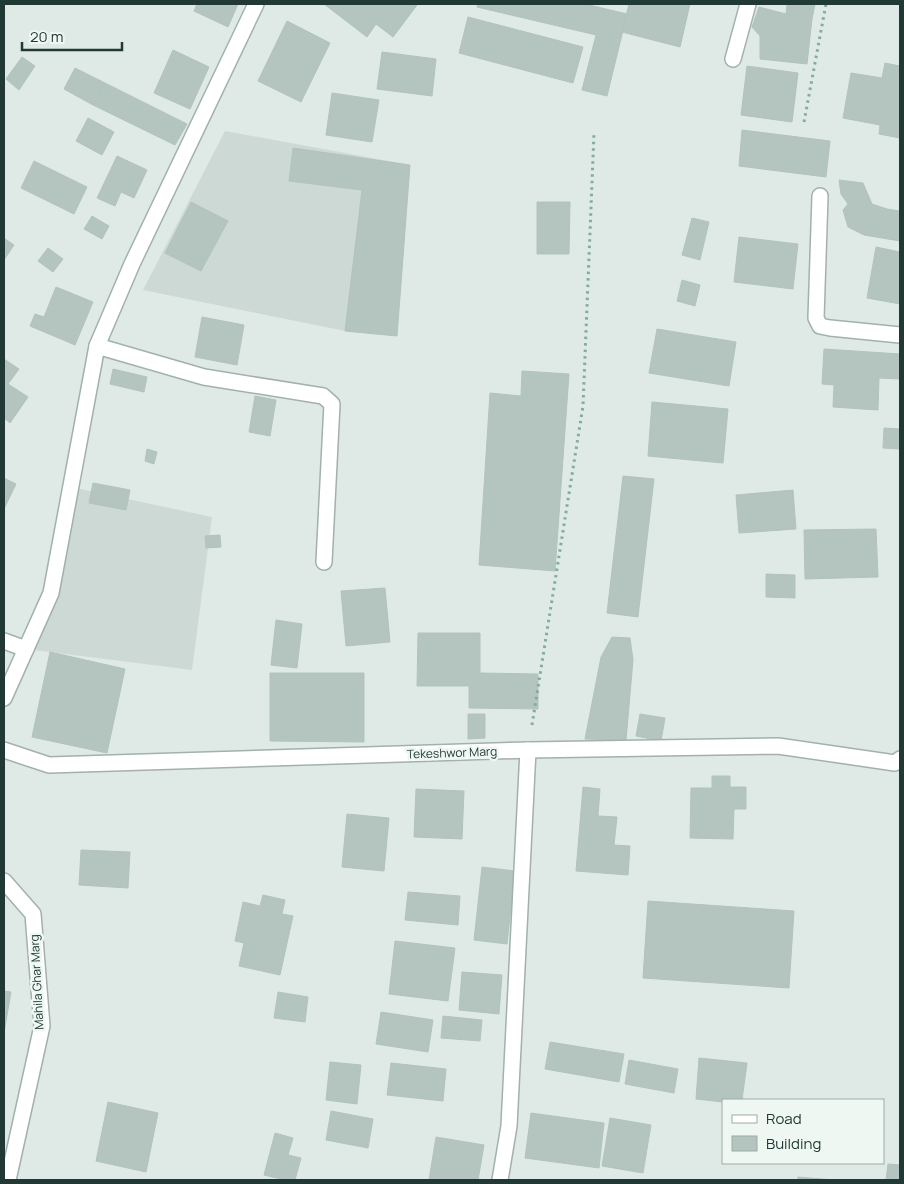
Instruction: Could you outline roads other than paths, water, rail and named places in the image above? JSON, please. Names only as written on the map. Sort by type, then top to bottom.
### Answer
[{"type":"street","points":[[4,698],[51,593],[97,346],[132,264],[256,4]]},
{"type":"street","points":[[734,59],[748,4]]},
{"type":"street","points":[[820,196],[816,318],[820,326],[900,335]]},
{"type":"street","points":[[97,346],[204,377],[322,396],[332,404],[324,562]]},
{"type":"street","points":[[4,641],[26,649]]},
{"type":"street","name":"Tekeshwor Marg","points":[[4,750],[48,765],[528,750],[778,746],[896,763],[900,759]]},
{"type":"street","points":[[500,1180],[508,1126],[528,750]]},
{"type":"street","name":"Mahila Ghar Marg","points":[[4,881],[33,914],[42,1026],[8,1180]]}]
